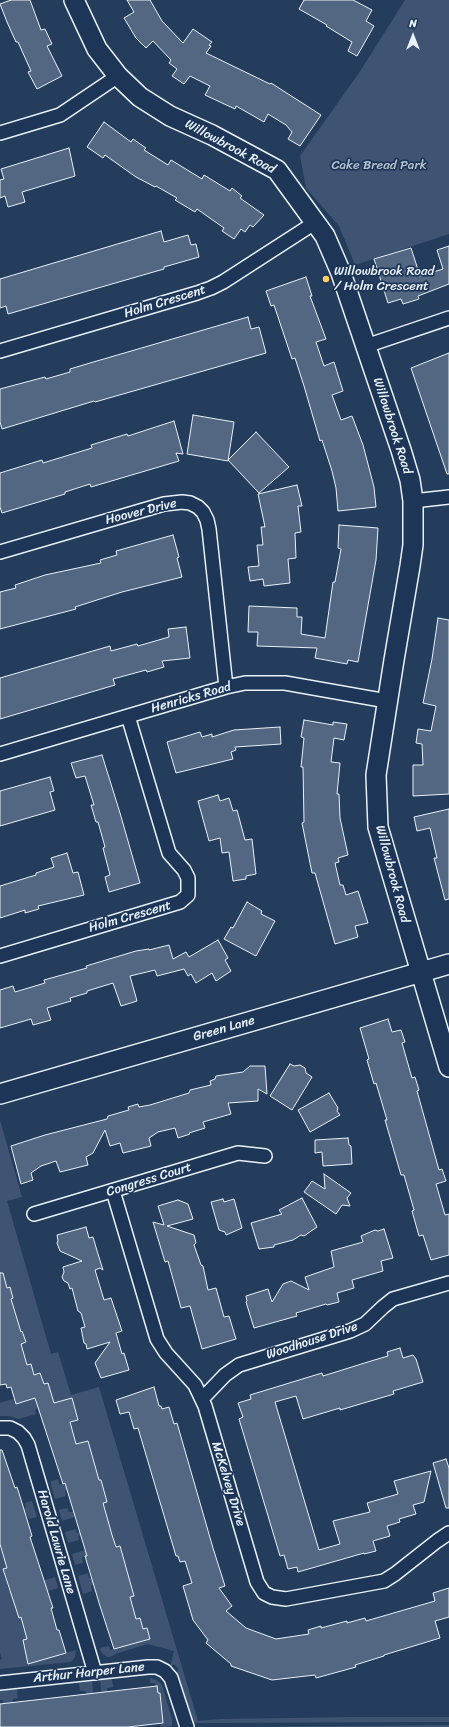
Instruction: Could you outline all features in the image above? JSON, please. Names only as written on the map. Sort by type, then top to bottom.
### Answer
[{"type":"street","name":"Willowbrook Road","points":[[74,0],[98,49],[118,76],[140,97],[170,116],[212,135],[277,170],[316,222],[325,236],[337,261],[401,450],[410,480],[413,501],[413,545],[376,775],[378,827],[449,1067]]},
{"type":"street","points":[[0,133],[60,115],[118,76]]},
{"type":"street","name":"Holm Crescent","points":[[0,351],[189,296],[211,288],[223,282],[316,222]]},
{"type":"street","points":[[366,346],[449,318]]},
{"type":"street","points":[[413,501],[449,497]]},
{"type":"street","name":"Hoover Drive","points":[[0,552],[164,504],[182,502],[190,503],[198,507],[207,520],[209,529],[226,687]]},
{"type":"street","name":"Henricks Road","points":[[0,754],[226,687],[245,683],[284,683],[387,701]]},
{"type":"street","name":"Holm Crescent","points":[[0,956],[180,902],[188,895],[188,878],[184,870],[169,853],[128,716]]},
{"type":"street","name":"Green Lane","points":[[0,1094],[449,964]]},
{"type":"street","name":"Congress Court","points":[[34,1214],[238,1154],[265,1156]]},
{"type":"street","name":"McKelvey Drive","points":[[113,1191],[157,1339],[166,1353],[190,1379],[202,1399],[257,1582],[261,1589],[276,1599],[286,1599],[384,1581],[449,1533]]},
{"type":"street","name":"Woodhouse Drive","points":[[202,1399],[225,1375],[239,1364],[350,1331],[365,1324],[393,1300],[449,1283]]},
{"type":"street","name":"Harold Lawrie Lane","points":[[0,1428],[10,1428],[18,1432],[28,1445],[95,1673]]},
{"type":"street","name":"Arthur Harper Lane","points":[[0,1683],[148,1667],[161,1669],[171,1678],[187,1727]]},
{"type":"green space","name":"Cake Bread Park","points":[[405,0],[449,0],[449,234],[355,265],[339,226],[306,188],[300,156],[359,73]]},
{"type":"green space","points":[[0,1120],[22,1197],[7,1201],[51,1354],[58,1352],[71,1395],[99,1387],[198,1721],[222,1719],[449,1717],[449,1722],[193,1723],[180,1681],[176,1673],[179,1669],[174,1664],[170,1667],[174,1651],[148,1644],[110,1657],[107,1657],[101,1652],[100,1648],[109,1646],[110,1650],[150,1638],[147,1628],[143,1629],[136,1619],[130,1597],[134,1596],[128,1574],[94,1584],[91,1586],[92,1591],[83,1594],[78,1576],[88,1573],[89,1578],[92,1578],[126,1568],[120,1546],[116,1547],[102,1503],[107,1501],[101,1480],[67,1490],[65,1491],[66,1496],[55,1499],[50,1482],[58,1479],[59,1484],[63,1484],[97,1474],[88,1441],[76,1444],[70,1422],[78,1420],[72,1398],[38,1408],[35,1410],[36,1414],[19,1419],[9,1416],[0,1416],[0,1403],[13,1399],[14,1403],[17,1404],[51,1393],[48,1383],[44,1384],[40,1373],[34,1375],[31,1364],[27,1365],[24,1354],[0,1361],[0,1350],[26,1342],[23,1332],[21,1332],[11,1299],[13,1298],[10,1287],[0,1290]]},
{"type":"green space","points":[[32,1501],[37,1517],[29,1519],[26,1514],[0,1521],[0,1516],[24,1509],[26,1507],[25,1503]]},
{"type":"green space","points":[[67,1508],[69,1512],[74,1512],[75,1517],[62,1521],[59,1510]]},
{"type":"green space","points":[[76,1529],[77,1533],[80,1532],[81,1535],[78,1536],[79,1540],[68,1543],[65,1532]]},
{"type":"green space","points":[[0,1546],[7,1567],[3,1569],[9,1591],[55,1577],[58,1588],[48,1591],[46,1586],[12,1596],[19,1618],[21,1617],[27,1639],[27,1651],[25,1652],[28,1664],[76,1650],[75,1657],[71,1662],[0,1669],[0,1660],[2,1659],[0,1652]]},
{"type":"green space","points":[[85,1550],[87,1556],[82,1557],[83,1563],[75,1565],[72,1554]]},
{"type":"green space","points":[[150,1678],[158,1681],[162,1685],[172,1719],[172,1726],[160,1727],[163,1723],[160,1693],[158,1693],[155,1683],[150,1683]]},
{"type":"green space","points":[[112,1679],[113,1687],[107,1688],[106,1692],[105,1727],[100,1680]]},
{"type":"green space","points":[[92,1681],[97,1727],[87,1694],[85,1691],[80,1691],[79,1683]]},
{"type":"green space","points":[[17,1689],[18,1698],[13,1699],[12,1707],[3,1704],[3,1700],[0,1700],[0,1691]]},
{"type":"green space","points":[[449,1725],[449,1727],[234,1727]]},
{"type":"building","points":[[11,0],[30,0],[41,30],[45,29],[52,44],[47,46],[62,76],[37,89],[28,72],[31,71],[18,42],[16,42],[0,4]]},
{"type":"building","points":[[127,0],[150,0],[162,21],[183,43],[193,29],[212,42],[206,53],[270,84],[271,83],[321,115],[300,146],[288,139],[292,132],[286,125],[268,114],[264,122],[236,106],[235,109],[205,95],[210,86],[190,76],[184,84],[172,76],[177,69],[169,63],[171,60],[153,41],[146,48],[136,38],[124,18],[134,12]]},
{"type":"building","points":[[304,0],[353,0],[372,10],[366,21],[374,26],[357,56],[348,51],[352,42],[326,26],[327,25],[299,9]]},
{"type":"building","points":[[104,122],[131,142],[133,139],[146,148],[144,150],[168,165],[171,160],[202,179],[204,175],[230,191],[232,188],[242,196],[240,198],[264,215],[253,227],[250,225],[245,232],[241,229],[234,239],[222,231],[224,228],[197,209],[195,212],[175,200],[177,198],[136,177],[105,155],[103,158],[87,147]]},
{"type":"building","points":[[69,148],[75,176],[22,192],[25,202],[8,207],[5,196],[0,198],[0,180],[4,179],[1,169]]},
{"type":"building","points":[[161,231],[164,242],[188,235],[191,245],[196,244],[199,257],[164,267],[164,269],[8,314],[6,306],[0,308],[0,279]]},
{"type":"building","points":[[449,246],[449,284],[418,296],[419,299],[403,304],[401,299],[388,303],[374,259],[411,248],[420,276],[443,269],[437,250]]},
{"type":"building","points":[[306,277],[312,296],[310,296],[326,339],[316,342],[324,366],[334,362],[343,391],[332,395],[341,420],[352,416],[363,445],[374,487],[376,507],[338,511],[336,488],[322,440],[320,441],[295,358],[292,359],[274,305],[271,306],[266,291]]},
{"type":"building","points":[[248,317],[251,329],[259,327],[266,353],[95,402],[94,401],[2,429],[0,422],[0,389],[45,377],[46,379],[70,372],[70,369]]},
{"type":"building","points":[[449,353],[449,474],[447,474],[411,368]]},
{"type":"building","points":[[193,415],[234,422],[228,461],[187,454]]},
{"type":"building","points":[[174,421],[183,454],[176,453],[179,461],[91,487],[90,484],[65,492],[65,494],[2,513],[0,507],[0,473],[42,460],[43,463],[92,448],[91,445],[127,434],[128,436]]},
{"type":"building","points":[[256,432],[289,467],[259,493],[228,460]]},
{"type":"building","points":[[297,485],[302,506],[298,506],[301,532],[295,533],[296,558],[288,559],[290,583],[264,586],[263,579],[250,581],[248,567],[259,566],[257,545],[263,545],[261,527],[265,527],[258,494]]},
{"type":"building","points":[[339,525],[378,528],[376,560],[358,662],[348,660],[347,664],[315,658],[317,648],[257,646],[258,632],[248,632],[249,606],[297,608],[297,617],[302,617],[301,634],[325,638],[333,582],[335,582],[341,549],[338,548]]},
{"type":"building","points":[[173,535],[179,557],[177,558],[182,577],[122,592],[75,607],[76,609],[0,629],[0,592],[16,588],[15,585],[45,575],[101,563],[100,560],[117,555],[116,551]]},
{"type":"building","points":[[438,618],[449,620],[449,794],[413,796],[413,765],[423,765],[422,744],[416,743],[418,729],[431,731],[436,706],[423,703],[432,659]]},
{"type":"building","points":[[186,627],[190,658],[162,661],[164,667],[147,672],[146,670],[113,679],[115,685],[0,719],[0,678],[110,646],[111,651],[137,644],[138,646],[169,637],[168,629]]},
{"type":"building","points":[[304,720],[333,725],[333,722],[347,724],[344,740],[334,738],[331,762],[340,763],[337,794],[339,794],[340,818],[348,855],[338,858],[339,862],[335,863],[340,885],[343,885],[346,895],[358,891],[368,923],[355,926],[358,937],[335,944],[315,873],[312,873],[302,823],[304,822],[303,767],[301,767],[304,738],[301,737]]},
{"type":"building","points":[[280,727],[281,744],[235,747],[236,750],[231,752],[233,759],[176,773],[167,742],[200,732],[202,737],[212,734],[212,737],[234,730]]},
{"type":"building","points":[[102,755],[140,883],[109,892],[105,877],[110,875],[103,848],[105,847],[98,822],[96,822],[91,805],[94,805],[85,776],[76,778],[71,763]]},
{"type":"building","points":[[50,777],[54,791],[50,792],[55,810],[0,826],[0,791]]},
{"type":"building","points":[[218,795],[220,801],[229,798],[233,811],[237,810],[245,840],[252,839],[256,874],[246,876],[246,879],[233,881],[229,852],[222,853],[220,838],[209,841],[198,801]]},
{"type":"building","points":[[449,809],[449,899],[445,900],[434,858],[437,858],[430,828],[417,831],[414,817]]},
{"type":"building","points":[[67,853],[73,873],[78,872],[84,895],[38,906],[39,909],[25,913],[25,910],[0,918],[0,886],[36,875],[36,873],[54,867],[51,858]]},
{"type":"building","points":[[247,902],[262,911],[261,914],[275,921],[256,956],[224,939],[231,927],[233,928]]},
{"type":"building","points":[[218,940],[228,958],[225,960],[231,971],[216,981],[212,973],[196,983],[191,974],[188,976],[184,969],[157,976],[155,970],[130,976],[137,1001],[121,1006],[113,983],[70,998],[71,1001],[47,1008],[51,1020],[33,1025],[31,1019],[0,1028],[0,990],[13,986],[15,992],[45,983],[44,980],[87,968],[86,966],[136,951],[149,950],[169,945],[173,959],[186,952],[189,957]]},
{"type":"building","points":[[388,1019],[392,1032],[401,1030],[405,1042],[402,1043],[412,1078],[415,1077],[419,1090],[417,1091],[439,1170],[442,1169],[446,1181],[436,1184],[445,1215],[449,1214],[449,1255],[431,1260],[423,1235],[419,1236],[412,1211],[414,1210],[404,1175],[401,1175],[376,1083],[374,1084],[367,1060],[369,1059],[360,1028]]},
{"type":"building","points":[[290,1064],[294,1066],[300,1065],[305,1068],[306,1073],[312,1077],[292,1110],[270,1096]]},
{"type":"building","points":[[250,1066],[265,1066],[267,1094],[258,1089],[258,1101],[228,1103],[231,1114],[203,1122],[205,1128],[178,1138],[175,1128],[158,1132],[149,1138],[151,1146],[123,1153],[120,1143],[110,1146],[105,1130],[93,1153],[86,1157],[88,1165],[60,1172],[56,1161],[41,1166],[31,1173],[33,1180],[21,1184],[11,1146],[45,1135],[107,1119],[108,1116],[129,1110],[128,1107],[138,1104],[139,1107],[150,1105],[189,1093],[190,1090],[211,1085],[210,1081],[215,1079],[216,1076],[243,1072]]},
{"type":"building","points":[[329,1093],[338,1108],[337,1111],[340,1115],[310,1132],[298,1110]]},
{"type":"building","points":[[348,1138],[349,1145],[351,1146],[352,1164],[323,1166],[322,1152],[315,1153],[315,1140]]},
{"type":"building","points":[[324,1174],[351,1193],[347,1198],[350,1206],[342,1205],[336,1214],[304,1192],[312,1181],[325,1189]]},
{"type":"building","points":[[302,1198],[317,1227],[304,1236],[301,1235],[293,1240],[274,1245],[274,1247],[259,1249],[251,1223],[282,1214],[279,1210]]},
{"type":"building","points":[[223,1199],[224,1202],[234,1199],[242,1228],[226,1235],[225,1232],[219,1230],[211,1202]]},
{"type":"building","points":[[178,1200],[188,1204],[193,1219],[167,1226],[194,1235],[196,1243],[194,1245],[201,1265],[203,1266],[208,1290],[216,1288],[224,1317],[229,1316],[236,1339],[202,1349],[190,1306],[181,1308],[168,1261],[165,1262],[153,1222],[164,1225],[158,1206]]},
{"type":"building","points":[[86,1227],[89,1238],[93,1237],[103,1270],[100,1268],[95,1270],[104,1300],[111,1298],[122,1331],[116,1333],[122,1354],[124,1353],[129,1370],[101,1378],[95,1363],[110,1342],[87,1349],[86,1344],[84,1343],[81,1328],[85,1327],[81,1313],[78,1311],[72,1288],[70,1289],[68,1283],[64,1281],[62,1277],[64,1272],[63,1267],[82,1261],[60,1251],[57,1243],[57,1235]]},
{"type":"building","points":[[384,1229],[393,1258],[381,1261],[383,1271],[352,1280],[354,1288],[337,1293],[339,1302],[326,1304],[296,1313],[297,1316],[254,1328],[246,1302],[246,1296],[268,1289],[272,1302],[283,1284],[291,1281],[309,1290],[305,1277],[334,1267],[331,1251],[363,1242],[361,1236],[375,1230],[378,1231]]},
{"type":"building","points":[[0,1273],[3,1273],[7,1288],[10,1287],[13,1298],[11,1299],[21,1332],[22,1331],[26,1342],[21,1344],[27,1365],[31,1364],[34,1375],[40,1373],[44,1384],[48,1383],[54,1403],[72,1398],[78,1420],[70,1422],[76,1444],[88,1441],[107,1502],[103,1503],[112,1535],[116,1547],[120,1546],[134,1596],[130,1597],[136,1619],[140,1618],[143,1629],[147,1628],[150,1639],[114,1649],[85,1556],[87,1556],[65,1483],[63,1484],[35,1398],[16,1404],[11,1387],[7,1388],[6,1384],[0,1385]]},
{"type":"building","points":[[400,1348],[403,1358],[413,1355],[416,1359],[423,1382],[393,1391],[394,1394],[303,1419],[296,1396],[275,1402],[319,1550],[340,1544],[333,1521],[370,1512],[367,1503],[398,1494],[394,1481],[431,1471],[424,1502],[413,1505],[416,1514],[399,1519],[400,1522],[387,1526],[390,1536],[373,1541],[376,1551],[298,1572],[297,1567],[288,1569],[284,1555],[280,1556],[239,1419],[243,1417],[238,1403],[251,1399],[250,1395],[322,1373],[323,1376],[388,1356],[387,1352]]},
{"type":"building","points":[[154,1387],[159,1406],[161,1406],[162,1409],[169,1407],[174,1424],[177,1423],[225,1586],[219,1588],[232,1606],[226,1611],[246,1628],[276,1639],[309,1634],[308,1630],[321,1626],[321,1628],[365,1618],[366,1621],[435,1601],[433,1593],[449,1588],[449,1617],[435,1621],[440,1638],[355,1665],[356,1667],[316,1678],[315,1675],[272,1680],[231,1666],[231,1664],[206,1643],[208,1640],[193,1620],[183,1586],[192,1583],[185,1561],[180,1562],[178,1556],[176,1556],[138,1428],[134,1429],[129,1412],[120,1414],[116,1400]]},
{"type":"building","points":[[0,1450],[2,1450],[15,1488],[17,1487],[32,1536],[30,1537],[53,1608],[51,1608],[57,1630],[59,1630],[66,1653],[28,1664],[23,1640],[27,1639],[21,1617],[19,1618],[3,1569],[7,1568],[0,1544]]},
{"type":"building","points":[[446,1459],[449,1468],[449,1508],[446,1508],[433,1463]]},
{"type":"building","points":[[157,1686],[158,1693],[160,1693],[163,1723],[128,1727],[0,1727],[0,1704]]},
{"type":"place","name":"Willowbrook Road / Holm Crescent","points":[[326,279]]}]
